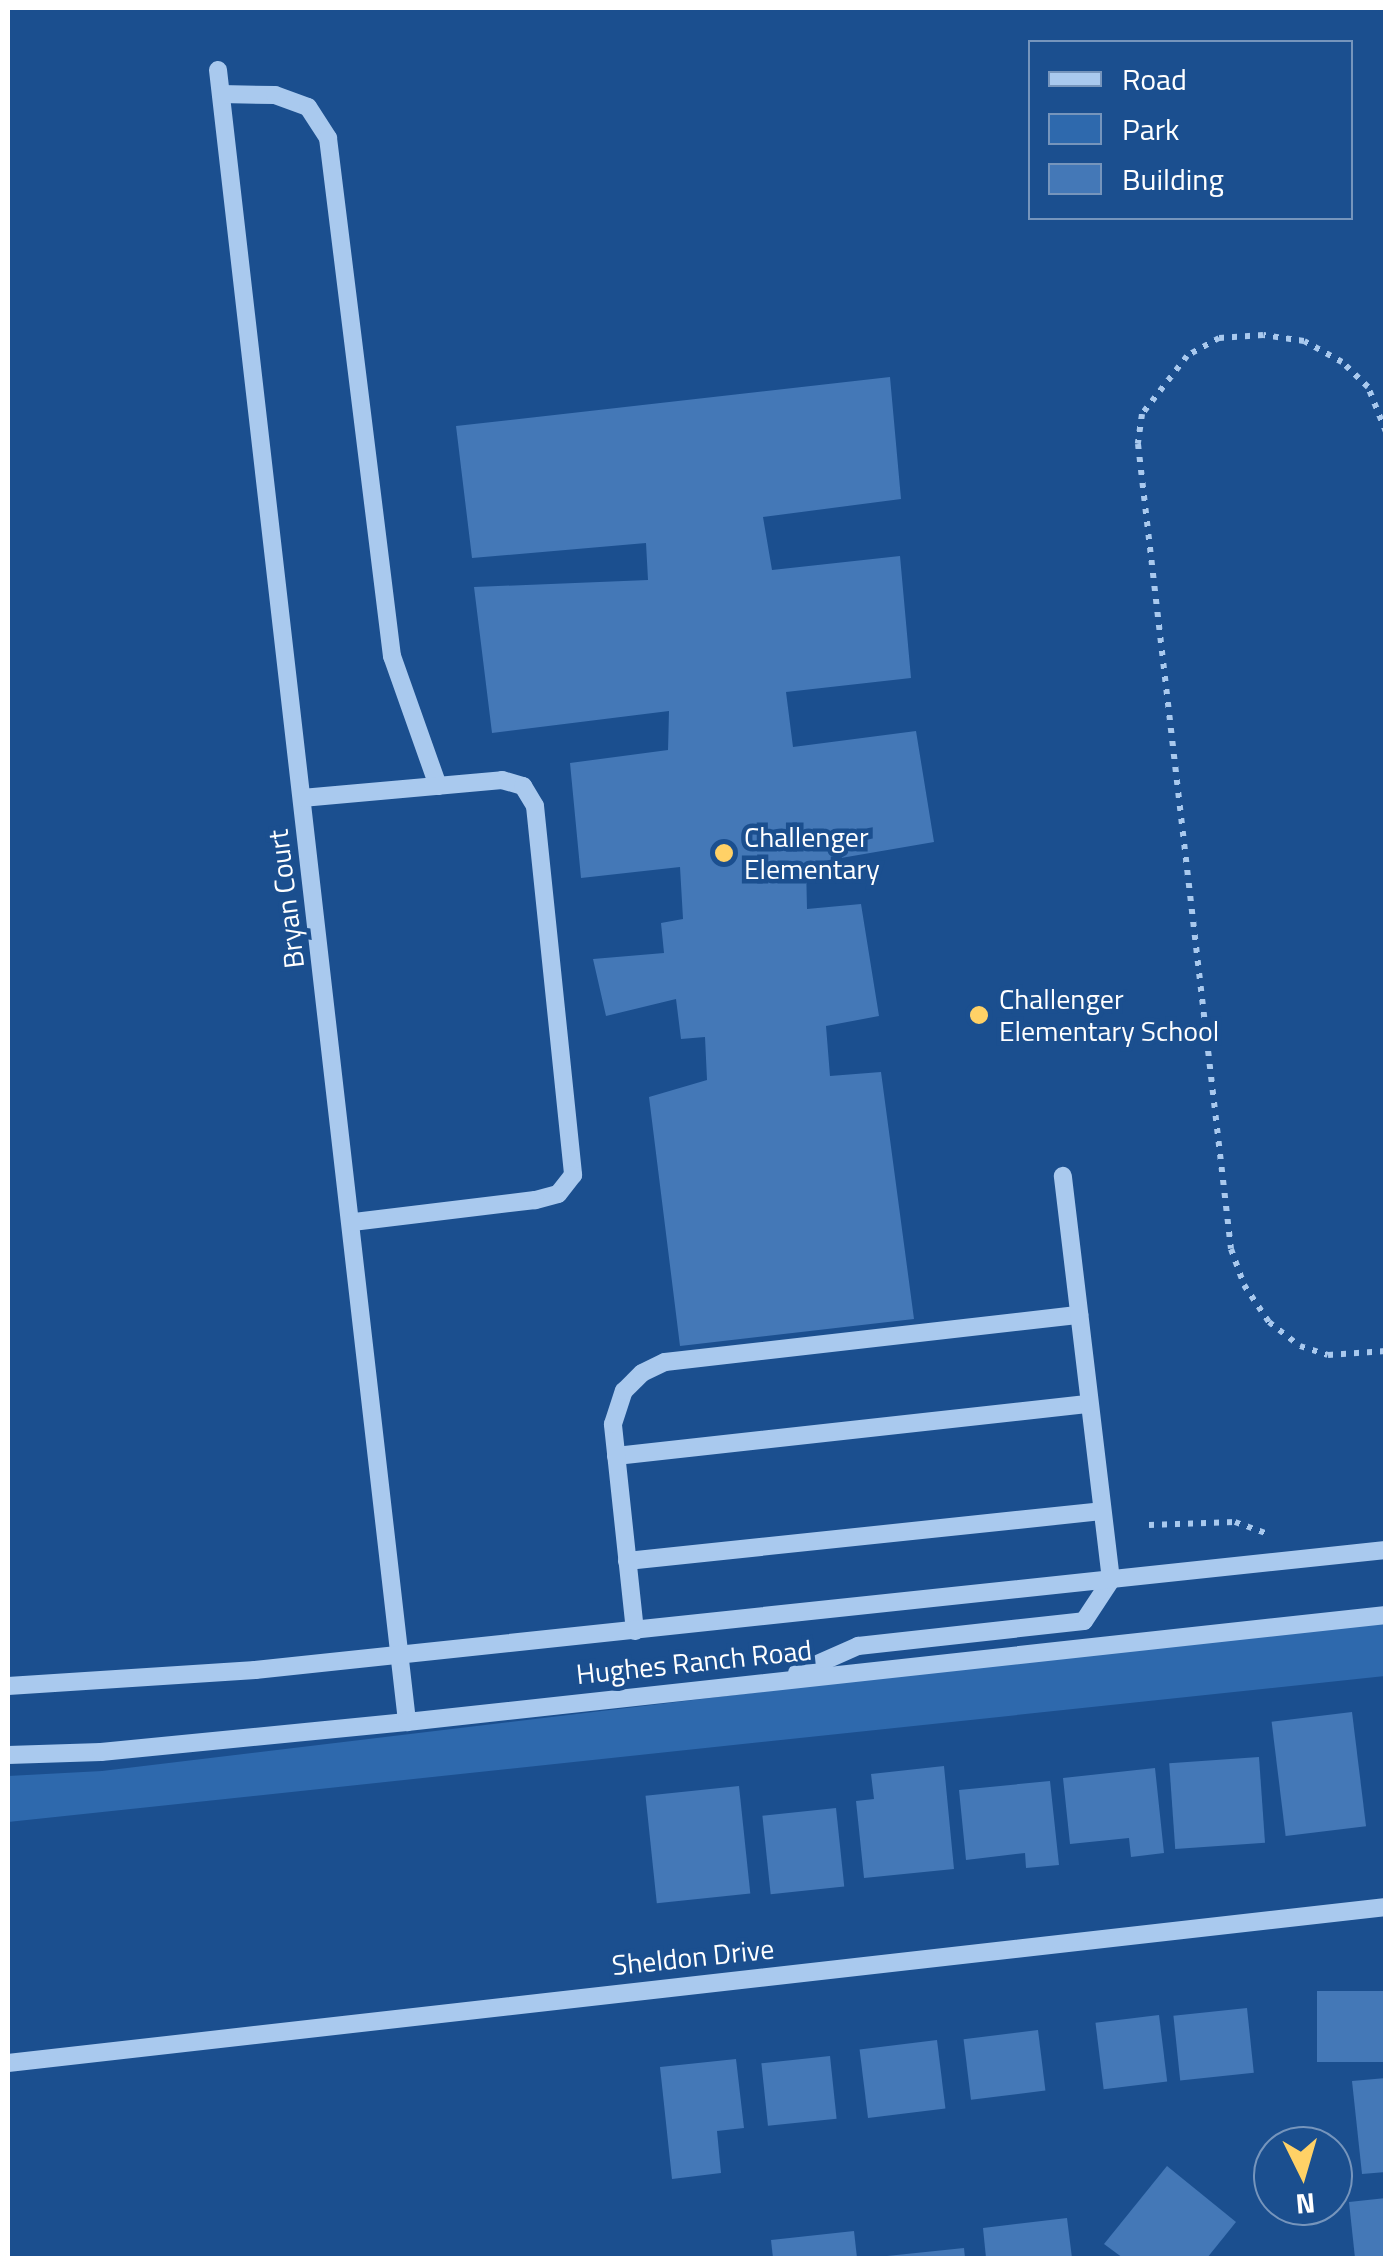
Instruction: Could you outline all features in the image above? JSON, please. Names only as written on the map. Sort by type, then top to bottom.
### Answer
[{"type":"street","name":"Bryan Court","points":[[218,70],[408,1722]]},
{"type":"street","points":[[220,94],[274,95],[308,107],[328,138],[392,656],[438,786]]},
{"type":"street","points":[[302,798],[502,780],[523,786],[535,806],[573,1175],[558,1194],[534,1200],[352,1222]]},
{"type":"street","points":[[783,1680],[858,1646],[1084,1621],[1110,1580],[1063,1176]]},
{"type":"street","points":[[634,1632],[613,1424],[624,1392],[665,1362],[1079,1315]]},
{"type":"street","points":[[616,1456],[1089,1404]]},
{"type":"street","points":[[627,1562],[1101,1511]]},
{"type":"street","name":"Hughes Ranch Road","points":[[8,1686],[634,1632],[1386,1550]]},
{"type":"street","name":"Hughes Ranch Road","points":[[8,1755],[101,1752],[408,1722],[1386,1615]]},
{"type":"street","name":"Sheldon Drive","points":[[8,2063],[1386,1907]]},
{"type":"path","points":[[1386,432],[1368,387],[1342,362],[1304,341],[1263,335],[1219,338],[1187,356],[1142,414],[1138,444],[1231,1249],[1244,1285],[1269,1322],[1300,1346],[1328,1355],[1386,1351]]},
{"type":"path","points":[[1149,1525],[1235,1522],[1282,1532]]},
{"type":"green space","points":[[1385,1617],[1385,1676],[8,1822],[8,1776],[102,1771]]},
{"type":"building","name":"Challenger Elementary","points":[[890,377],[901,499],[763,517],[772,570],[900,556],[911,678],[786,692],[793,747],[916,731],[934,842],[806,864],[807,909],[861,904],[879,1016],[826,1026],[830,1076],[881,1072],[914,1319],[680,1346],[649,1097],[707,1080],[705,1037],[681,1039],[676,999],[606,1016],[593,959],[664,953],[661,923],[683,919],[680,867],[581,878],[570,763],[668,750],[669,711],[492,733],[474,587],[648,580],[646,543],[472,558],[456,426]]},
{"type":"building","points":[[1352,1712],[1366,1826],[1286,1836],[1272,1722]]},
{"type":"building","points":[[1259,1757],[1265,1843],[1175,1849],[1169,1763]]},
{"type":"building","points":[[944,1766],[954,1869],[864,1878],[856,1801],[874,1799],[871,1774]]},
{"type":"building","points":[[1155,1768],[1164,1853],[1131,1857],[1129,1838],[1070,1844],[1063,1778]]},
{"type":"building","points":[[1050,1781],[1059,1865],[1026,1868],[1025,1853],[966,1860],[959,1790]]},
{"type":"building","points":[[739,1786],[750,1893],[657,1903],[646,1796]]},
{"type":"building","points":[[836,1808],[844,1887],[771,1894],[762,1816]]},
{"type":"building","points":[[1317,1991],[1386,1991],[1386,2062],[1317,2062]]},
{"type":"building","points":[[1247,2008],[1254,2073],[1180,2080],[1173,2016]]},
{"type":"building","points":[[1159,2015],[1167,2082],[1104,2089],[1095,2023]]},
{"type":"building","points":[[1038,2030],[1045,2091],[971,2100],[964,2039]]},
{"type":"building","points":[[937,2040],[945,2108],[868,2118],[860,2050]]},
{"type":"building","points":[[830,2056],[837,2119],[768,2126],[761,2063]]},
{"type":"building","points":[[736,2059],[744,2128],[717,2131],[721,2173],[672,2179],[660,2067]]},
{"type":"building","points":[[1386,2078],[1386,2172],[1362,2174],[1352,2081]]},
{"type":"building","points":[[1167,2166],[1236,2222],[1207,2258],[1123,2258],[1104,2244]]},
{"type":"building","points":[[1386,2198],[1386,2258],[1355,2258],[1353,2202]]},
{"type":"building","points":[[1067,2218],[1072,2258],[986,2258],[983,2228]]},
{"type":"building","points":[[854,2231],[857,2258],[773,2258],[771,2240]]},
{"type":"building","points":[[964,2248],[965,2258],[887,2258],[887,2256]]},
{"type":"place","name":"Challenger Elementary","points":[[724,853]]},
{"type":"place","name":"Challenger Elementary School","points":[[979,1015]]}]
